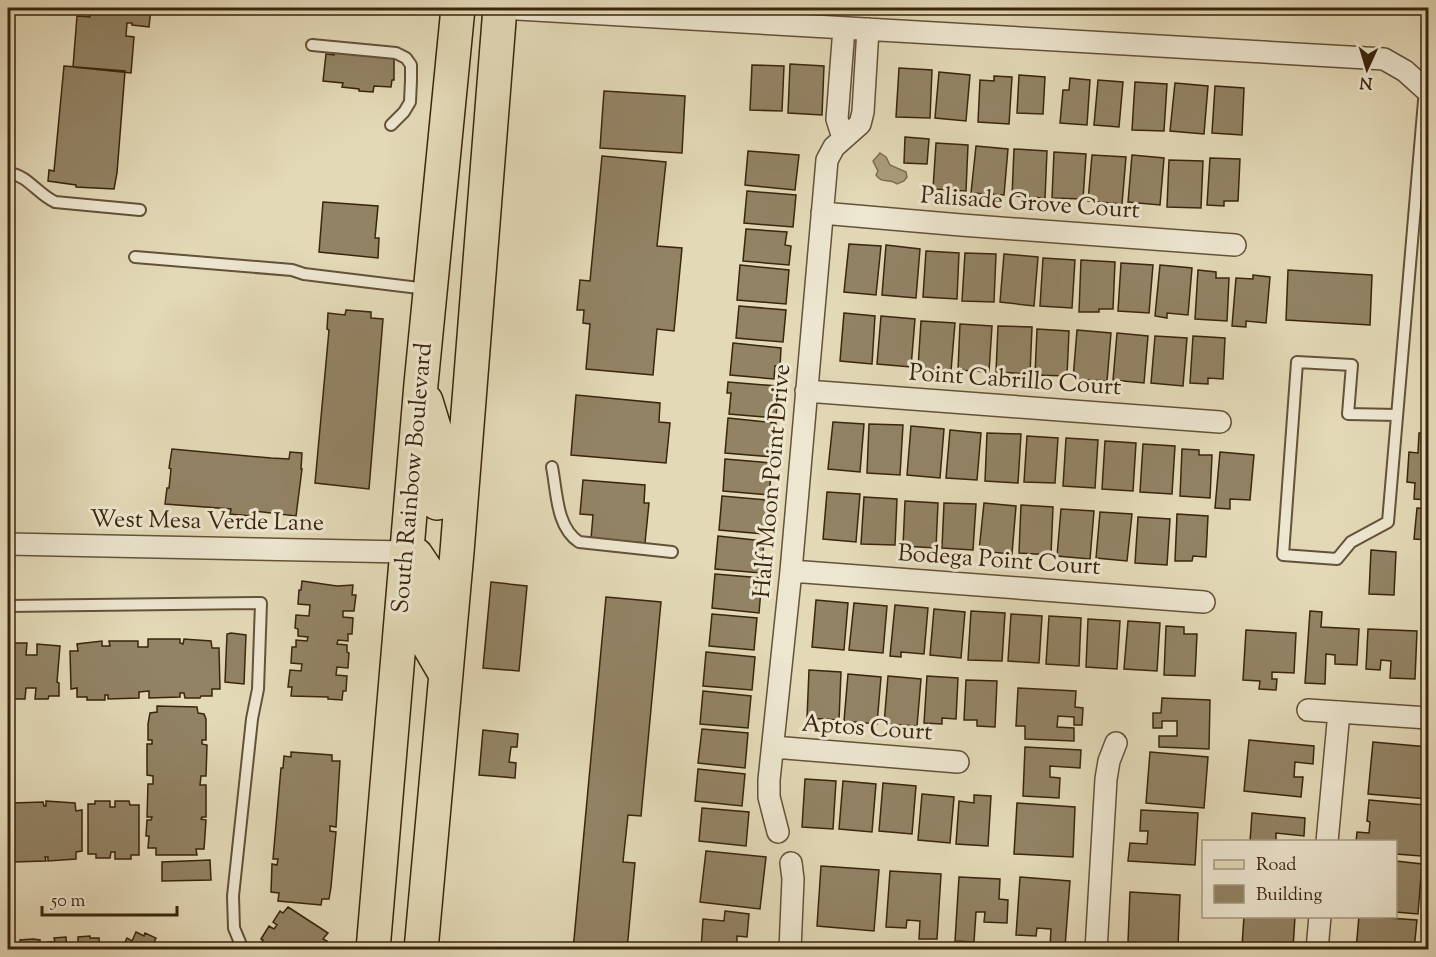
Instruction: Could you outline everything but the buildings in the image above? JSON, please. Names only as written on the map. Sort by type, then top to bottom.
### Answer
[{"type":"main road","name":"South Rainbow Boulevard","points":[[421,950],[457,552],[500,8]]},
{"type":"main road","name":"South Rainbow Boulevard","points":[[373,950],[421,384],[458,13]]},
{"type":"main road","points":[[458,13],[470,24],[479,41],[477,98],[488,139]]},
{"type":"main road","points":[[421,384],[441,450],[437,520],[439,530],[445,541],[457,552]]},
{"type":"main road","points":[[406,552],[416,555],[428,573],[430,586],[425,639],[446,675]]},
{"type":"main road","points":[[381,861],[397,928],[396,950]]},
{"type":"street","points":[[500,8],[695,13],[844,28],[1384,59],[1405,70],[1425,89]]},
{"type":"street","points":[[843,138],[837,119],[844,28]]},
{"type":"street","name":"Half Moon Point Drive","points":[[778,832],[769,797],[827,160],[834,147],[860,123],[863,112],[868,29]]},
{"type":"street","name":"Palisade Grove Court","points":[[822,213],[1235,245]]},
{"type":"street","name":"Point Cabrillo Court","points":[[806,391],[1220,422]]},
{"type":"street","name":"West Mesa Verde Lane","points":[[8,544],[406,552]]},
{"type":"street","name":"Bodega Point Court","points":[[791,571],[1204,602]]},
{"type":"street","points":[[1308,711],[1428,718]]},
{"type":"street","points":[[1327,840],[1339,712]]},
{"type":"street","points":[[1096,950],[1106,779],[1109,761],[1116,743]]},
{"type":"street","name":"Aptos Court","points":[[773,747],[958,762]]},
{"type":"street","points":[[790,950],[793,879],[791,863]]},
{"type":"street","points":[[1317,950],[1320,918]]},
{"type":"lane","points":[[312,45],[396,52],[406,58],[411,65],[410,102],[391,125]]},
{"type":"lane","points":[[1397,415],[1348,414],[1352,365],[1297,362],[1283,555],[1337,559],[1351,542],[1388,522],[1425,89]]},
{"type":"lane","points":[[8,173],[22,177],[45,198],[55,202],[140,210]]},
{"type":"lane","points":[[135,256],[292,270],[304,274],[430,290]]},
{"type":"lane","points":[[552,467],[563,523],[571,536],[579,542],[672,552]]},
{"type":"lane","points":[[8,606],[261,603],[258,689],[252,719],[233,896],[234,928],[243,950]]},
{"type":"shaded area","points":[[880,153],[886,157],[890,165],[906,172],[907,177],[904,181],[897,184],[878,178],[876,175],[878,171],[873,161]]}]
